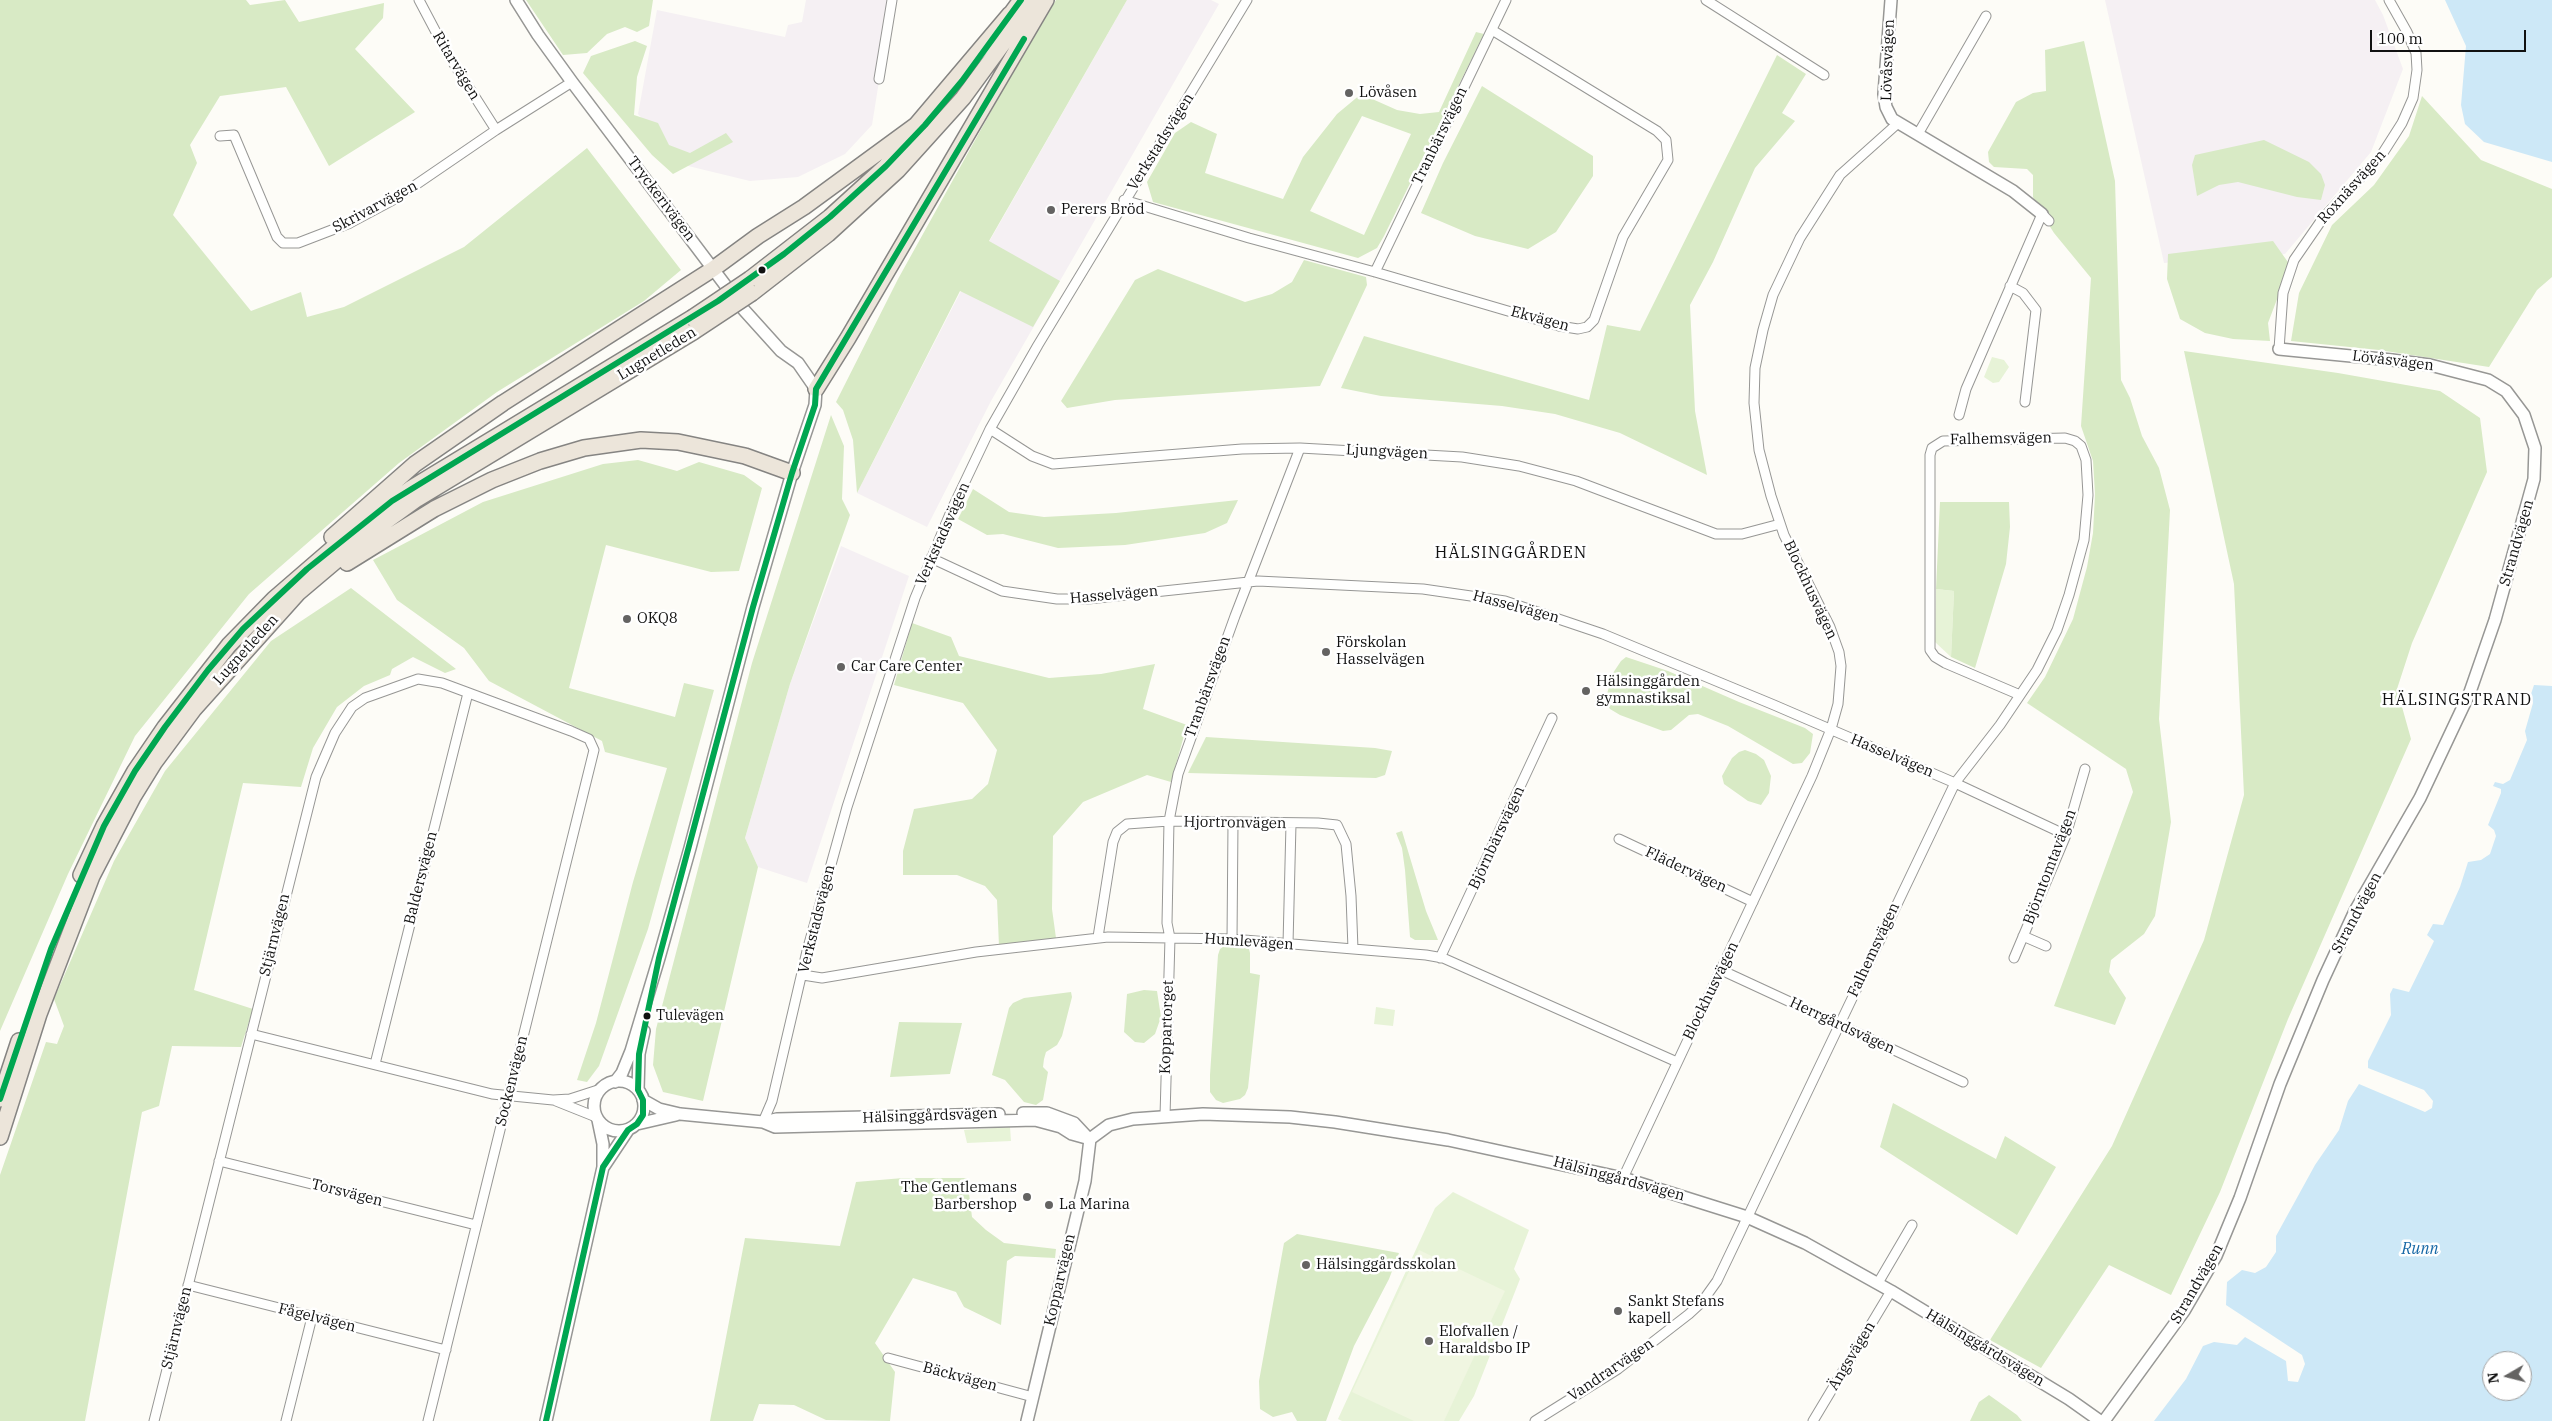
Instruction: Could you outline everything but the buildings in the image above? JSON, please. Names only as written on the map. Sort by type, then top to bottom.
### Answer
[{"type":"highway","points":[[274,598],[346,523],[415,464],[503,403],[713,269],[758,236],[811,202],[916,125],[1021,0]]},
{"type":"highway","name":"Lugnetleden","points":[[0,1138],[58,959],[77,909],[107,844],[154,763],[194,709],[264,630],[298,593],[330,565],[399,512],[693,325],[828,234],[898,170],[963,98],[1035,0]]},
{"type":"highway","points":[[816,388],[1046,0]]},
{"type":"highway","name":"Lugnetleden","points":[[751,286],[830,217],[900,152],[962,81],[1010,14]]},
{"type":"highway","name":"Lugnetleden","points":[[0,1099],[51,949],[104,826],[135,772],[185,700],[229,645],[274,598],[355,529],[410,489],[693,325]]},
{"type":"highway","points":[[264,630],[372,545],[434,509],[492,480],[540,460],[584,448],[641,440],[678,442],[745,456],[792,473]]},
{"type":"street","name":"Ritarvägen","points":[[419,0],[447,53],[496,130]]},
{"type":"street","name":"Tryckerivägen","points":[[516,0],[538,35],[572,82],[713,269],[760,328],[780,351],[798,363],[816,388]]},
{"type":"street","points":[[879,79],[892,0]]},
{"type":"street","name":"Verkstadsvägen","points":[[762,1122],[772,1101],[807,951],[847,807],[903,634],[931,558],[990,429],[1124,200],[1247,0]]},
{"type":"street","name":"Tranbärsvägen","points":[[1376,272],[1506,0]]},
{"type":"street","points":[[1706,0],[1824,75]]},
{"type":"street","name":"Lövåsvägen","points":[[1891,0],[1884,94],[1888,112],[1897,124],[1918,134],[2013,191],[2045,218],[2010,286],[1966,389],[1958,415]]},
{"type":"street","name":"Roxnäsvägen","points":[[2279,349],[2283,293],[2294,260],[2323,218],[2381,156],[2402,123],[2413,98],[2418,70],[2416,53],[2407,32],[2389,0]]},
{"type":"street","points":[[1918,134],[1986,16]]},
{"type":"street","name":"Ekvägen","points":[[1124,200],[1249,238],[1376,272],[1559,326],[1583,328],[1590,325],[1594,320],[1624,237],[1668,160],[1666,140],[1657,131],[1492,30]]},
{"type":"street","name":"Skrivarvägen","points":[[220,136],[234,135],[275,234],[281,242],[289,244],[311,240],[396,200],[496,130],[572,82]]},
{"type":"street","name":"Blockhusvägen","points":[[1623,1178],[1753,902],[1831,729],[1840,684],[1839,652],[1830,627],[1780,524],[1768,487],[1757,435],[1755,368],[1762,330],[1786,265],[1833,184],[1853,162],[1876,145],[1897,124]]},
{"type":"street","points":[[2010,286],[2023,293],[2036,310],[2025,402]]},
{"type":"street","name":"Lövåsvägen","points":[[2279,349],[2430,365],[2480,377],[2503,389]]},
{"type":"street","points":[[251,1034],[492,1094],[553,1100],[570,1098],[601,1089],[615,1082],[622,1073],[631,1051],[659,958],[753,607],[792,473],[815,405],[816,388]]},
{"type":"street","name":"Strandvägen","points":[[2104,1421],[2184,1311],[2216,1256],[2240,1198],[2280,1084],[2328,971],[2356,911],[2420,798],[2470,692],[2496,620],[2529,501],[2536,466],[2535,448],[2529,426],[2520,407],[2503,389]]},
{"type":"street","name":"Ljungvägen","points":[[990,429],[1032,456],[1053,464],[1242,449],[1300,448],[1462,457],[1519,466],[1576,481],[1702,530],[1722,535],[1742,534],[1780,524]]},
{"type":"street","name":"Falhemsvägen","points":[[1747,1217],[1955,783],[2020,695],[2048,651],[2078,566],[2087,516],[2087,486],[2084,451],[2075,441],[2065,438],[1943,441],[1932,448],[1930,455],[1930,650],[1935,657],[1945,663],[2020,695]]},
{"type":"street","name":"Tranbärsvägen","points":[[1170,938],[1167,923],[1169,821],[1178,774],[1187,743],[1300,448]]},
{"type":"street","name":"Hasselvägen","points":[[931,558],[1002,591],[1057,599],[1088,599],[1249,581],[1423,589],[1505,601],[1603,634],[1831,729],[1955,783],[2066,835]]},
{"type":"street","name":"Stjärnvägen","points":[[154,1421],[308,803],[328,748],[342,720],[352,707],[365,698],[410,680],[431,680],[571,731],[592,742]]},
{"type":"street","name":"Baldersvägen","points":[[375,1064],[468,693]]},
{"type":"street","name":"Björnbärsvägen","points":[[1440,958],[1552,718]]},
{"type":"street","name":"Sockenvägen","points":[[428,1421],[593,759],[592,742]]},
{"type":"street","name":"Björntomtavägen","points":[[2014,958],[2066,835],[2085,769]]},
{"type":"street","name":"Hjortronvägen","points":[[1098,937],[1112,848],[1117,832],[1121,827],[1133,822],[1169,821],[1335,825],[1343,835],[1350,887],[1353,950]]},
{"type":"street","points":[[1232,939],[1234,823]]},
{"type":"street","points":[[1288,944],[1291,824]]},
{"type":"street","name":"Flädervägen","points":[[1619,839],[1753,902]]},
{"type":"street","name":"Björntomtavägen","points":[[2023,936],[2046,946]]},
{"type":"street","name":"Humlevägen","points":[[802,974],[830,976],[976,952],[1098,937],[1232,939],[1440,958],[1677,1062]]},
{"type":"street","name":"Koppartorget","points":[[1165,1116],[1170,938]]},
{"type":"street","points":[[603,1167],[642,1115],[639,1054],[659,958]]},
{"type":"street","name":"Herrgårdsvägen","points":[[1721,970],[1963,1082]]},
{"type":"street","points":[[615,1082],[628,1083],[641,1095]]},
{"type":"street","points":[[546,1421],[603,1167],[603,1144],[594,1103],[601,1089]]},
{"type":"street","name":"Hälsinggårdsvägen","points":[[641,1095],[659,1108],[680,1114],[762,1122],[775,1128],[1035,1120],[1061,1127],[1072,1134],[1090,1139],[1109,1125],[1133,1119],[1165,1116],[1249,1115],[1331,1121],[1517,1153],[1623,1178],[1747,1217],[1805,1244],[1878,1283],[2069,1399],[2100,1421]]},
{"type":"street","points":[[553,1100],[597,1119],[613,1131],[633,1127]]},
{"type":"street","name":"Hälsinggårdsvägen","points":[[633,1127],[680,1114]]},
{"type":"street","name":"Kopparvägen","points":[[1028,1421],[1085,1181],[1090,1139]]},
{"type":"street","name":"Torsvägen","points":[[219,1161],[476,1225]]},
{"type":"street","name":"Vandrarvägen","points":[[1536,1421],[1618,1369],[1702,1302],[1717,1280],[1747,1217]]},
{"type":"street","points":[[1878,1283],[1912,1225]]},
{"type":"street","name":"Fågelvägen","points":[[188,1285],[446,1350]]},
{"type":"street","name":"Ängsvägen","points":[[1813,1421],[1891,1291]]},
{"type":"street","points":[[286,1421],[312,1317]]},
{"type":"street","name":"Bäckvägen","points":[[888,1358],[1033,1397]]},
{"type":"shaded area","points":[[806,0],[892,0],[872,125],[845,154],[798,177],[750,181],[684,165],[638,114],[657,10],[785,37],[788,25],[802,22]]},
{"type":"shaded area","points":[[1127,0],[1211,0],[1219,4],[991,401],[927,527],[857,493],[961,291]]},
{"type":"shaded area","points":[[2105,0],[2375,0],[2383,15],[2403,69],[2371,152],[2285,254],[2164,263]]},
{"type":"shaded area","points":[[841,546],[909,576],[807,883],[758,867],[745,838],[790,684]]},
{"type":"green space","points":[[0,0],[246,0],[250,5],[285,0],[299,22],[384,3],[383,18],[355,49],[415,112],[329,166],[286,87],[220,96],[190,145],[197,163],[173,215],[251,311],[301,292],[307,317],[344,307],[464,247],[587,148],[681,270],[644,301],[497,392],[399,463],[249,594],[135,736],[68,874],[0,1031]]},
{"type":"green space","points":[[526,0],[653,0],[649,26],[637,32],[625,27],[607,34],[587,53],[563,55]]},
{"type":"green space","points":[[1056,0],[1127,0],[989,241],[1060,281],[1033,327],[960,291],[857,493],[853,440],[843,410],[836,402],[898,279],[999,97]]},
{"type":"green space","points":[[1476,32],[1484,34],[1384,236],[1377,248],[1358,258],[1153,202],[1147,182],[1175,133],[1191,122],[1217,134],[1205,173],[1283,199],[1303,157],[1337,114],[1361,94],[1397,110],[1420,114],[1439,112]],"holes":[[[1362,116],[1411,134],[1364,235],[1310,211]]]},
{"type":"green space","points":[[635,41],[647,46],[637,77],[634,115],[658,123],[669,145],[690,153],[726,133],[733,142],[673,174],[652,155],[583,73],[591,56]]},
{"type":"green space","points":[[2084,41],[2115,181],[2121,380],[2130,398],[2142,436],[2159,468],[2170,510],[2159,719],[2171,822],[2155,916],[2144,934],[2111,960],[2109,972],[2126,998],[2115,1025],[2054,1006],[2133,792],[2126,769],[2027,703],[2045,677],[2073,619],[2087,567],[2093,533],[2095,494],[2093,461],[2081,426],[2091,278],[2054,233],[2037,206],[2033,197],[2033,175],[2027,169],[1994,167],[1989,162],[1988,152],[2016,102],[2033,93],[2046,91],[2045,50]]},
{"type":"green space","points":[[1777,55],[1806,74],[1782,113],[1795,121],[1755,168],[1713,262],[1690,305],[1695,411],[1707,475],[1620,433],[1555,414],[1502,406],[1381,396],[1341,388],[1364,336],[1589,400],[1607,325],[1640,331]]},
{"type":"green space","points":[[1482,86],[1593,156],[1593,176],[1556,232],[1528,249],[1475,236],[1421,213],[1443,163]]},
{"type":"green space","points":[[2422,96],[2481,160],[2552,189],[2552,277],[2537,290],[2489,367],[2379,350],[2291,341],[2299,293],[2332,225],[2374,185],[2409,136]]},
{"type":"green space","points":[[2264,140],[2309,162],[2321,174],[2325,185],[2321,200],[2297,197],[2238,182],[2219,185],[2197,196],[2192,165],[2195,155]]},
{"type":"green space","points":[[2273,241],[2290,265],[2268,323],[2270,341],[2233,339],[2205,333],[2180,319],[2167,279],[2168,254]]},
{"type":"green space","points":[[1304,260],[1366,277],[1367,285],[1320,386],[1115,400],[1067,408],[1061,401],[1135,280],[1158,269],[1245,302],[1272,294],[1292,282]]},
{"type":"green space","points":[[2184,351],[2338,373],[2440,391],[2480,418],[2487,472],[2412,643],[2397,689],[2411,739],[2288,1019],[2220,1192],[2171,1295],[2109,1265],[2041,1368],[1990,1340],[2112,1146],[2204,940],[2244,795],[2234,584]]},
{"type":"green space","points":[[1992,357],[2004,360],[2009,367],[1999,382],[1993,383],[1984,377]]},
{"type":"green space","points":[[831,415],[844,446],[842,499],[850,515],[790,684],[745,838],[758,867],[703,1101],[663,1092],[653,1065],[656,1029],[752,663]]},
{"type":"green space","points":[[638,460],[677,471],[699,462],[744,475],[762,488],[739,571],[711,572],[606,545],[569,688],[675,717],[684,683],[714,690],[648,929],[599,1066],[587,1082],[577,1080],[596,1023],[633,882],[667,768],[605,752],[602,741],[489,681],[464,648],[397,600],[373,560],[483,502],[603,464]]},
{"type":"green space","points":[[973,489],[1009,512],[1044,517],[1116,513],[1238,500],[1227,523],[1205,533],[1125,545],[1058,548],[1003,534],[987,535],[958,519]]},
{"type":"green space","points":[[1940,502],[2009,502],[2010,527],[2006,564],[1975,668],[1951,657],[1954,591],[1936,589]]},
{"type":"green space","points":[[351,588],[456,669],[445,673],[413,657],[392,669],[390,675],[364,686],[337,707],[313,748],[301,787],[243,783],[194,990],[253,1009],[241,1047],[172,1046],[159,1106],[142,1112],[85,1421],[0,1421],[0,1175],[46,1042],[57,1044],[64,1026],[54,999],[114,861],[165,771],[271,641]]},
{"type":"green space","points":[[1936,589],[1954,591],[1951,657],[1935,642]]},
{"type":"green space","points":[[912,623],[951,637],[959,656],[1049,678],[1101,674],[1155,664],[1143,709],[1187,725],[1171,782],[1147,775],[1083,802],[1053,836],[1052,909],[1056,938],[999,946],[997,900],[985,886],[957,875],[903,875],[903,851],[914,809],[972,799],[988,784],[997,750],[963,703],[894,685]]},
{"type":"green space","points":[[1626,657],[1668,671],[1805,728],[1813,734],[1810,753],[1802,763],[1793,764],[1728,726],[1698,714],[1689,715],[1671,730],[1663,731],[1620,715],[1610,709],[1605,701],[1613,673]]},
{"type":"green space","points":[[1206,737],[1375,748],[1392,751],[1385,775],[1376,778],[1188,773]]},
{"type":"green space","points":[[1745,750],[1756,754],[1764,760],[1771,776],[1769,793],[1761,805],[1748,801],[1724,784],[1722,776],[1732,758]]},
{"type":"green space","points":[[1402,831],[1426,911],[1438,940],[1415,940],[1410,937],[1405,870],[1402,848],[1396,833]]},
{"type":"green space","points":[[1227,944],[1248,945],[1250,973],[1260,975],[1248,1088],[1245,1095],[1240,1099],[1223,1103],[1216,1100],[1210,1092],[1210,1075],[1218,955],[1220,949]]},
{"type":"green space","points":[[1144,990],[1157,991],[1161,1017],[1155,1034],[1144,1043],[1135,1042],[1124,1032],[1127,994]]},
{"type":"green space","points":[[1071,992],[1072,997],[1062,1036],[1057,1045],[1046,1052],[1044,1059],[1043,1067],[1048,1072],[1043,1100],[1036,1105],[1024,1102],[1005,1080],[992,1075],[1009,1008],[1013,1003],[1024,998]]},
{"type":"green space","points":[[1376,1007],[1395,1010],[1393,1026],[1374,1024]]},
{"type":"green space","points":[[899,1022],[962,1023],[950,1074],[890,1077]]},
{"type":"green space","points":[[1893,1103],[1996,1159],[2005,1136],[2056,1167],[2017,1235],[1880,1147]]},
{"type":"green space","points":[[1010,1127],[1011,1141],[967,1143],[964,1130]]},
{"type":"green space","points":[[903,1178],[967,1178],[972,1217],[986,1230],[1004,1243],[1056,1249],[1055,1258],[1015,1256],[1007,1261],[1001,1325],[964,1307],[956,1292],[913,1278],[875,1343],[895,1372],[890,1421],[826,1420],[794,1405],[759,1404],[753,1421],[710,1421],[745,1238],[840,1246],[856,1182]]},
{"type":"green space","points":[[1453,1192],[1529,1230],[1514,1269],[1520,1279],[1474,1396],[1459,1421],[1342,1421],[1338,1419],[1435,1208]]},
{"type":"green space","points":[[1297,1234],[1399,1253],[1389,1279],[1354,1346],[1326,1421],[1297,1421],[1292,1412],[1273,1417],[1260,1409],[1259,1381],[1284,1243]]},
{"type":"green space","name":"Elofvallen / Haraldsbo IP","points":[[1419,1250],[1505,1291],[1444,1421],[1414,1421],[1352,1392]]},
{"type":"green space","points":[[1989,1395],[2017,1415],[2022,1421],[1970,1421],[1979,1402]]},
{"type":"water","points":[[2445,0],[2552,0],[2552,162],[2484,142],[2465,124],[2461,105],[2466,46]]},
{"type":"water","name":"Runn","points":[[2534,685],[2552,686],[2552,1421],[2154,1421],[2186,1379],[2203,1346],[2214,1342],[2237,1345],[2245,1337],[2286,1361],[2288,1381],[2298,1382],[2305,1364],[2302,1355],[2226,1305],[2227,1282],[2242,1270],[2255,1273],[2266,1267],[2276,1252],[2276,1236],[2315,1165],[2339,1130],[2348,1101],[2359,1084],[2425,1112],[2432,1108],[2433,1101],[2424,1090],[2368,1068],[2368,1061],[2391,1015],[2390,994],[2393,988],[2409,992],[2434,941],[2427,935],[2433,924],[2443,925],[2460,887],[2468,862],[2481,860],[2490,854],[2496,836],[2494,830],[2488,825],[2501,793],[2501,789],[2493,786],[2495,782],[2503,784],[2510,780],[2527,740],[2525,731],[2533,703],[2531,694]]},
{"type":"transit line","points":[[0,1099],[51,949],[104,826],[135,771],[165,727],[208,670],[243,629],[307,569],[392,501],[718,301],[784,254],[830,217],[886,166],[925,125],[962,81],[1021,0]]},
{"type":"transit line","points":[[546,1421],[603,1167],[628,1130],[637,1124],[643,1115],[643,1100],[638,1090],[639,1054],[659,958],[753,607],[792,473],[815,405],[816,389],[1024,39]]},
{"type":"place","name":"Lövåsen","points":[[1349,93]]},
{"type":"place","name":"Perers Bröd","points":[[1051,210]]},
{"type":"place","name":"OKQ8","points":[[627,619]]},
{"type":"place","name":"Förskolan Hasselvägen","points":[[1326,652]]},
{"type":"place","name":"Car Care Center","points":[[841,667]]},
{"type":"place","name":"Hälsinggården gymnastiksal","points":[[1586,691]]},
{"type":"place","name":"Tulevägen","points":[[647,1016]]},
{"type":"place","name":"The Gentlemans Barbershop","points":[[1027,1197]]},
{"type":"place","name":"La Marina","points":[[1049,1205]]},
{"type":"place","name":"Hälsinggårdsskolan","points":[[1306,1265]]},
{"type":"place","name":"Sankt Stefans kapell","points":[[1618,1311]]},
{"type":"place","name":"Elofvallen / Haraldsbo IP","points":[[1429,1341]]},
{"type":"district","name":"HÄLSINGGÅRDEN","points":[[1511,553]]},
{"type":"district","name":"HÄLSINGSTRAND","points":[[2457,700]]}]
